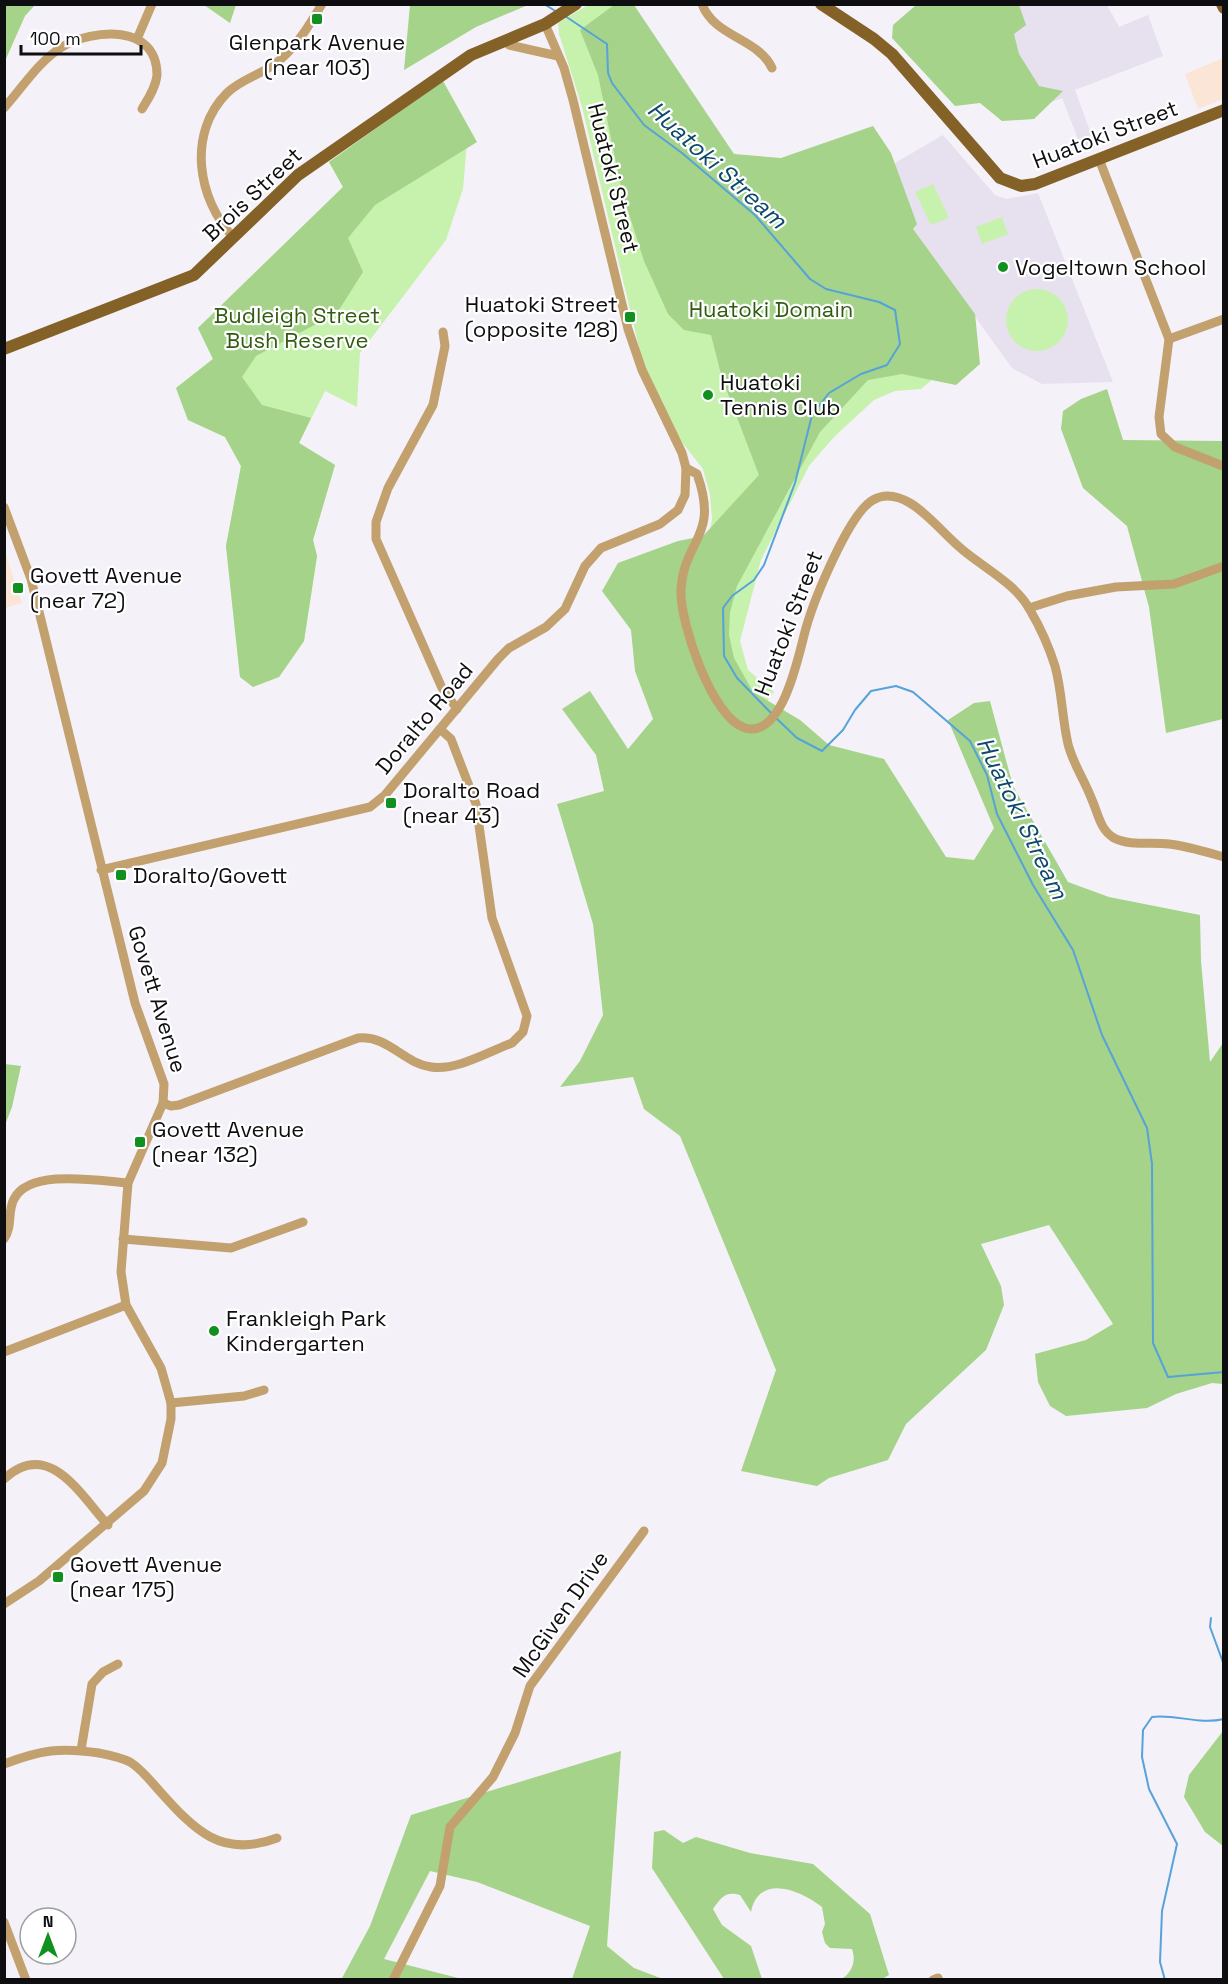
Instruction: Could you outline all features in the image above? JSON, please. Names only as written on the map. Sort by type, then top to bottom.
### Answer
[{"type":"main road","points":[[554,18],[576,4]]},
{"type":"main road","name":"Huatoki Street","points":[[821,4],[874,39],[892,54],[1008,183],[1028,186],[1224,110]]},
{"type":"main road","name":"Brois Street","points":[[4,349],[183,281],[203,268],[298,175],[471,55],[507,41],[554,18]]},
{"type":"street","points":[[137,39],[152,4]]},
{"type":"street","points":[[234,238],[218,217],[203,180],[200,154],[202,136],[208,120],[227,93],[279,61],[296,44],[322,4]]},
{"type":"street","points":[[702,4],[712,22],[764,56],[772,68]]},
{"type":"street","name":"Huatoki Street","points":[[554,18],[558,56],[573,100],[632,340],[642,370],[682,453],[686,468],[697,474],[706,512],[702,533],[686,566],[681,592],[693,644],[709,685],[733,721],[747,729],[759,729],[766,724],[784,701],[811,614],[838,551],[865,505],[880,497],[896,497],[912,504],[964,551],[1010,587],[1029,608],[1054,665],[1072,757],[1105,830],[1117,840],[1185,847],[1224,857]]},
{"type":"street","points":[[4,108],[45,60],[68,44],[97,33],[116,33],[137,39],[154,61],[157,76],[153,90],[142,109]]},
{"type":"street","points":[[507,41],[509,45],[558,56]]},
{"type":"street","points":[[1099,159],[1169,339],[1159,417],[1161,434],[1169,443],[1181,450],[1223,466]]},
{"type":"street","points":[[1169,339],[1224,319]]},
{"type":"street","points":[[443,332],[444,345],[434,405],[388,488],[376,522],[376,539],[442,688],[457,709]]},
{"type":"street","name":"Doralto Road","points":[[101,870],[370,807],[385,795],[509,648],[546,627],[565,609],[585,566],[602,548],[660,524],[678,510],[685,495],[686,468]]},
{"type":"street","name":"Govett Avenue","points":[[4,507],[31,579],[135,1003],[162,1076],[163,1102],[128,1183],[121,1272],[126,1305],[155,1353],[171,1403],[170,1434],[157,1473],[132,1504],[39,1581],[4,1604]]},
{"type":"street","points":[[1029,608],[1067,596],[1116,586],[1174,584],[1224,566]]},
{"type":"street","points":[[163,1102],[171,1106],[179,1105],[358,1038],[376,1038],[418,1064],[440,1068],[512,1043],[519,1037],[527,1016],[492,918],[476,804],[451,739],[440,729]]},
{"type":"street","points":[[4,1239],[10,1227],[14,1199],[27,1184],[47,1179],[128,1183]]},
{"type":"street","points":[[123,1239],[231,1248],[303,1222]]},
{"type":"street","points":[[4,1352],[126,1305]]},
{"type":"street","points":[[171,1403],[244,1395],[264,1390]]},
{"type":"street","points":[[4,1479],[14,1470],[24,1466],[34,1465],[54,1469],[72,1482],[108,1525]]},
{"type":"street","name":"McGiven Drive","points":[[393,1980],[440,1886],[450,1827],[493,1778],[515,1733],[530,1686],[644,1531]]},
{"type":"street","points":[[81,1750],[92,1684],[103,1672],[118,1664]]},
{"type":"street","points":[[4,1764],[45,1750],[81,1750],[129,1761],[194,1828],[212,1839],[236,1844],[258,1845],[277,1838]]},
{"type":"street","points":[[4,1923],[26,1980]]},
{"type":"shaded area","points":[[988,5],[1107,5],[1119,27],[1148,15],[1163,56],[1075,90],[1094,142],[1100,145],[1078,154],[1081,147],[1062,98],[1033,109]]},
{"type":"shaded area","points":[[1223,58],[1223,99],[1198,109],[1185,74]]},
{"type":"shaded area","name":"Vogeltown School","points":[[943,135],[995,195],[1006,199],[1038,193],[1113,382],[1042,384],[1012,368],[914,232],[876,174]]},
{"type":"shaded area","points":[[4,549],[22,603],[5,608],[4,608]]},
{"type":"green space","points":[[5,4],[35,5],[25,16],[5,61]]},
{"type":"green space","points":[[410,4],[528,5],[476,27],[404,70]]},
{"type":"green space","points":[[204,5],[236,5],[230,23]]},
{"type":"green space","name":"Huatoki Domain","points":[[588,5],[615,5],[678,126],[772,172],[939,374],[921,389],[895,391],[874,400],[834,437],[809,466],[761,560],[740,641],[748,670],[774,692],[754,720],[739,718],[709,536],[712,519],[710,495],[703,469],[674,432],[642,360],[582,107],[559,34],[558,23]]},
{"type":"green space","points":[[614,5],[634,5],[734,154],[781,158],[873,126],[891,153],[917,224],[913,229],[975,314],[980,364],[956,385],[902,374],[868,380],[820,432],[737,586],[730,612],[729,635],[734,658],[753,692],[800,720],[829,745],[884,759],[946,857],[974,860],[994,828],[948,720],[974,703],[990,701],[1013,786],[1068,882],[1109,897],[1200,915],[1201,961],[1210,1062],[1223,1043],[1223,1384],[1212,1383],[1176,1394],[1147,1408],[1066,1416],[1050,1406],[1038,1382],[1035,1354],[1086,1340],[1113,1324],[1049,1225],[981,1244],[1001,1286],[1004,1305],[986,1350],[906,1424],[888,1460],[829,1478],[817,1486],[741,1471],[776,1370],[680,1136],[644,1109],[633,1077],[560,1087],[580,1061],[603,1015],[593,924],[557,804],[604,791],[596,755],[562,709],[590,691],[628,749],[653,719],[635,671],[631,630],[602,591],[618,563],[678,541],[703,536],[759,475],[722,378],[711,335],[684,330],[668,314],[644,261],[622,192],[598,75],[580,30]]},
{"type":"green space","points":[[916,5],[1019,5],[1026,25],[1014,34],[1019,54],[1039,86],[1063,91],[1034,119],[1002,121],[980,103],[955,106],[892,38],[893,25]]},
{"type":"green space","name":"Budleigh Street Bush Reserve","points":[[443,81],[468,131],[463,189],[446,240],[360,353],[357,407],[325,391],[299,443],[335,465],[313,540],[317,556],[304,641],[279,677],[253,687],[240,677],[226,546],[241,466],[225,437],[188,420],[176,388],[213,359],[198,328],[343,187],[329,162]]},
{"type":"green space","name":"Budleigh Street Bush Reserve","points":[[443,81],[477,142],[375,205],[348,238],[363,272],[337,313],[256,356],[242,377],[262,405],[311,418],[299,443],[335,465],[313,540],[317,556],[304,641],[279,677],[253,687],[240,677],[226,546],[241,466],[225,437],[188,420],[176,388],[213,359],[198,328],[343,187],[329,162]]},
{"type":"green space","points":[[933,184],[949,218],[931,225],[915,192]]},
{"type":"green space","points":[[1002,217],[1008,234],[982,244],[976,227]]},
{"type":"green space","points":[[1037,289],[1049,291],[1059,298],[1066,308],[1068,320],[1066,332],[1059,342],[1049,349],[1037,351],[1025,349],[1015,342],[1008,332],[1006,320],[1008,308],[1015,298],[1025,291]]},
{"type":"green space","points":[[1107,389],[1123,440],[1223,441],[1223,719],[1166,733],[1149,607],[1127,526],[1083,488],[1061,429],[1063,411],[1081,399]]},
{"type":"green space","points":[[5,1064],[21,1066],[12,1107],[5,1125]]},
{"type":"green space","points":[[1223,1731],[1223,1846],[1205,1832],[1184,1797],[1189,1775]]},
{"type":"green space","points":[[621,1751],[607,1946],[634,1968],[663,1979],[572,1979],[590,1926],[477,1882],[430,1871],[384,1959],[462,1979],[341,1980],[370,1926],[411,1815]]},
{"type":"green space","points":[[664,1830],[683,1843],[696,1837],[750,1853],[813,1864],[870,1914],[889,1975],[882,1979],[842,1979],[853,1966],[852,1949],[830,1948],[825,1943],[822,1932],[825,1924],[822,1907],[803,1895],[781,1888],[762,1892],[755,1900],[751,1912],[740,1895],[735,1894],[724,1896],[713,1909],[722,1925],[751,1946],[762,1979],[724,1979],[652,1868],[654,1832]]},
{"type":"waterway","name":"Huatoki Stream","points":[[544,4],[557,12]]},
{"type":"waterway","name":"Huatoki Stream","points":[[565,16],[607,44],[608,73],[612,83],[644,125],[682,153],[755,215],[810,279],[826,289],[879,302],[895,310],[900,344],[887,365],[861,374],[829,393],[812,415],[795,483],[764,565],[754,580],[732,596],[723,608],[724,656],[737,678],[771,713]]},
{"type":"waterway","name":"Huatoki Stream","points":[[775,717],[797,738],[822,751],[843,730],[855,710],[871,691],[896,686],[913,692],[970,741],[987,775],[997,814],[1033,885],[1073,950],[1102,1035],[1147,1128],[1152,1164],[1153,1343],[1168,1377],[1224,1372]]},
{"type":"waterway","points":[[1211,1618],[1210,1627],[1224,1665]]},
{"type":"waterway","points":[[1165,1980],[1160,1962],[1162,1911],[1177,1844],[1149,1789],[1142,1757],[1143,1730],[1152,1717],[1206,1721],[1224,1719]]},
{"type":"place","name":"Glenpark Avenue (near 103)","points":[[317,19]]},
{"type":"place","name":"Vogeltown School","points":[[1003,267]]},
{"type":"place","name":"Huatoki Street (opposite 128)","points":[[630,317]]},
{"type":"place","name":"Huatoki Tennis Club","points":[[708,395]]},
{"type":"place","name":"Govett Avenue (near 72)","points":[[18,588]]},
{"type":"place","name":"Doralto Road (near 43)","points":[[391,803]]},
{"type":"place","name":"Doralto/Govett","points":[[121,875]]},
{"type":"place","name":"Govett Avenue (near 132)","points":[[140,1142]]},
{"type":"place","name":"Frankleigh Park Kindergarten","points":[[214,1331]]},
{"type":"place","name":"Govett Avenue (near 175)","points":[[58,1577]]}]
